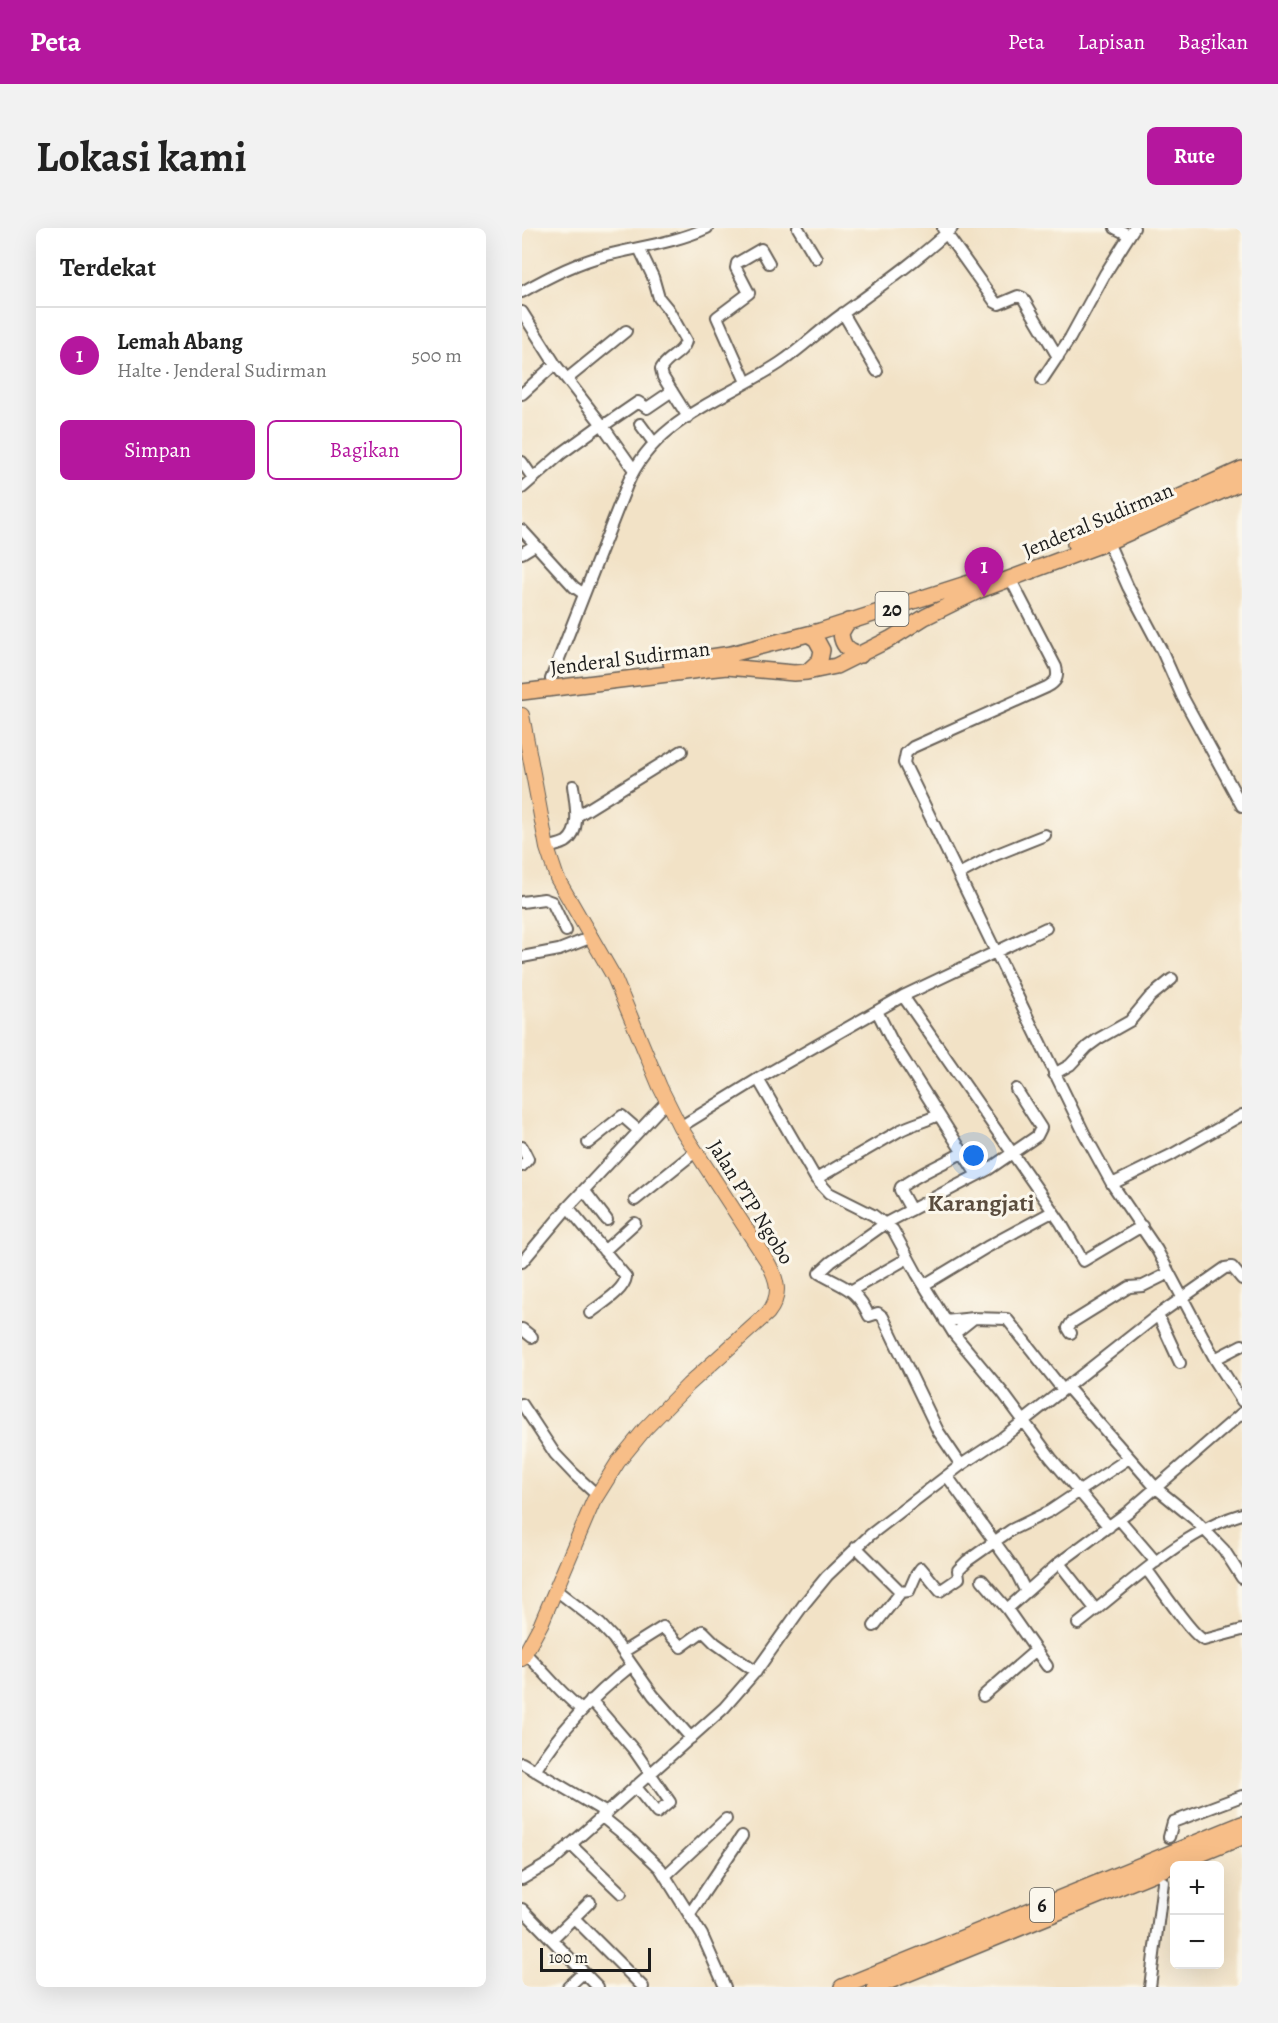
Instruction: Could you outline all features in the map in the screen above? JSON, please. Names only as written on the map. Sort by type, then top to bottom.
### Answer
[{"type":"highway","name":"Jenderal Sudirman","points":[[522,683],[731,654],[871,616],[960,587],[1061,550],[1242,469]]},
{"type":"highway","name":"Jenderal Sudirman","points":[[522,692],[708,669],[727,668],[780,673],[807,672],[836,666],[861,655],[925,617],[980,590],[1108,542],[1242,482]]},
{"type":"highway","points":[[848,621],[841,633],[844,646],[849,651],[861,655]]},
{"type":"highway","points":[[807,672],[820,660],[822,650],[816,639],[808,634]]},
{"type":"highway","name":"6","points":[[842,1987],[1242,1824]]},
{"type":"highway","name":"6","points":[[874,1987],[1242,1837]]},
{"type":"main road","name":"Jalan PTP Ngobo","points":[[522,715],[547,848],[557,878],[620,988],[666,1101],[680,1127],[767,1261],[777,1281],[777,1297],[768,1313],[752,1330],[688,1385],[645,1429],[618,1462],[597,1495],[542,1624],[524,1656]]},
{"type":"street","points":[[522,292],[568,268],[602,256],[682,238],[707,228]]},
{"type":"street","points":[[798,228],[816,258]]},
{"type":"street","points":[[1042,380],[1058,357],[1131,232],[1115,228]]},
{"type":"street","points":[[551,679],[634,470],[654,442],[688,417],[789,357],[905,267],[947,230],[995,302],[999,304],[1018,296],[1023,298],[1058,357]]},
{"type":"street","points":[[639,248],[653,277],[659,297],[686,341],[685,346],[666,361],[661,369],[688,417]]},
{"type":"street","points":[[747,382],[717,317],[749,293],[736,268],[737,263],[761,249],[769,263]]},
{"type":"street","points":[[522,312],[555,364],[634,470]]},
{"type":"street","points":[[843,314],[877,371]]},
{"type":"street","points":[[567,379],[626,331]]},
{"type":"street","points":[[522,377],[526,390],[555,364]]},
{"type":"street","points":[[522,488],[577,441],[638,402],[646,408],[672,391]]},
{"type":"street","points":[[640,424],[654,442]]},
{"type":"street","points":[[522,462],[532,478]]},
{"type":"street","points":[[522,530],[584,594]]},
{"type":"street","points":[[1108,542],[1187,705],[1242,806]]},
{"type":"street","points":[[522,553],[535,545]]},
{"type":"street","points":[[1011,580],[1056,667],[1058,677],[1056,681],[913,747],[906,753],[904,763],[1084,1133],[1112,1184],[1142,1226],[1215,1359],[1242,1401]]},
{"type":"street","points":[[577,816],[682,751]]},
{"type":"street","points":[[547,848],[567,841],[573,830],[577,816],[573,786]]},
{"type":"street","points":[[959,874],[996,855],[1045,835]]},
{"type":"street","points":[[522,902],[544,899],[552,902],[566,932]]},
{"type":"street","points":[[680,1127],[758,1079],[903,996],[1046,928]]},
{"type":"street","points":[[522,957],[559,950],[591,937]]},
{"type":"street","points":[[1054,1074],[1070,1065],[1098,1039],[1131,1021],[1150,997],[1172,979]]},
{"type":"street","points":[[903,996],[923,1028],[980,1105],[1083,1261],[1142,1226]]},
{"type":"street","points":[[877,1011],[892,1041],[977,1175]]},
{"type":"street","points":[[758,1079],[816,1179],[829,1193],[886,1223],[893,1230],[954,1335],[1109,1527]]},
{"type":"street","points":[[961,1465],[938,1431],[884,1317],[878,1313],[870,1316],[862,1299],[852,1290],[819,1273],[886,1223],[977,1175],[1032,1140],[1041,1128],[1016,1089]]},
{"type":"street","points":[[522,1262],[568,1206],[666,1101]]},
{"type":"street","points":[[816,1179],[912,1124],[920,1125],[938,1115]]},
{"type":"street","points":[[1112,1184],[1242,1115]]},
{"type":"street","points":[[588,1143],[622,1116],[638,1130]]},
{"type":"street","points":[[522,1147],[528,1159],[522,1166]]},
{"type":"street","points":[[634,1200],[695,1152]]},
{"type":"street","points":[[911,1210],[900,1190],[901,1187],[931,1167],[945,1164],[963,1152]]},
{"type":"street","points":[[584,1190],[607,1220]]},
{"type":"street","points":[[568,1206],[626,1277],[625,1282],[590,1313]]},
{"type":"street","points":[[924,1285],[1052,1212]]},
{"type":"street","points":[[604,1251],[635,1223]]},
{"type":"street","points":[[852,1290],[908,1258]]},
{"type":"street","points":[[522,1879],[551,1862],[724,1708],[756,1672],[818,1587],[856,1547],[884,1523],[961,1465],[1002,1438],[1182,1298],[1229,1266],[1242,1279]]},
{"type":"street","points":[[1071,1333],[1068,1328],[1071,1323],[1129,1287],[1143,1286],[1169,1273]]},
{"type":"street","points":[[1158,1315],[1180,1363]]},
{"type":"street","points":[[945,1321],[974,1318],[1007,1319],[1065,1389],[1156,1488],[1204,1529],[1224,1550],[1242,1578]]},
{"type":"street","points":[[954,1335],[974,1318]]},
{"type":"street","points":[[522,1329],[532,1336]]},
{"type":"street","points":[[1215,1359],[1242,1345]]},
{"type":"street","points":[[522,1404],[550,1448],[597,1495]]},
{"type":"street","points":[[1007,1609],[1059,1563],[1119,1519],[1202,1445],[1242,1413]]},
{"type":"street","points":[[874,1626],[901,1592],[909,1591],[921,1568],[940,1592],[959,1578],[960,1567],[994,1542],[1011,1530],[1050,1511],[1129,1458]]},
{"type":"street","points":[[946,1476],[1015,1570],[1026,1592]]},
{"type":"street","points":[[1078,1624],[1156,1562],[1204,1529],[1242,1514]]},
{"type":"street","points":[[1119,1519],[1156,1562]]},
{"type":"street","points":[[856,1547],[901,1592]]},
{"type":"street","points":[[1059,1563],[1096,1610]]},
{"type":"street","points":[[1147,1570],[1190,1629],[1200,1639],[1204,1640],[1242,1630]]},
{"type":"street","points":[[982,1580],[1007,1609],[1047,1666]]},
{"type":"street","points":[[556,1590],[600,1624],[653,1695],[690,1738]]},
{"type":"street","points":[[623,1652],[663,1627],[681,1647],[703,1630],[716,1643],[756,1672]]},
{"type":"street","points":[[984,1696],[1036,1650]]},
{"type":"street","points":[[524,1656],[581,1709]]},
{"type":"street","points":[[535,1770],[550,1747],[581,1709],[632,1665]]},
{"type":"street","points":[[591,1701],[651,1772],[670,1802],[657,1813],[635,1786]]},
{"type":"street","points":[[522,1762],[603,1814],[650,1857],[689,1915],[712,1956],[725,1987]]},
{"type":"street","points":[[1169,1837],[1173,1822],[1242,1796]]},
{"type":"street","points":[[664,1876],[726,1819]]},
{"type":"street","points":[[689,1915],[742,1836]]},
{"type":"street","points":[[570,1844],[621,1893]]},
{"type":"street","points":[[1150,1987],[1163,1882]]},
{"type":"street","points":[[552,1939],[590,1902]]},
{"type":"street","points":[[522,1909],[598,1987]]},
{"type":"street","points":[[574,1918],[643,1987]]},
{"type":"street","points":[[568,1987],[583,1972]]},
{"type":"place","name":"Lemah Abang","points":[[984,597]]},
{"type":"district","name":"Karangjati","points":[[981,1203]]}]
